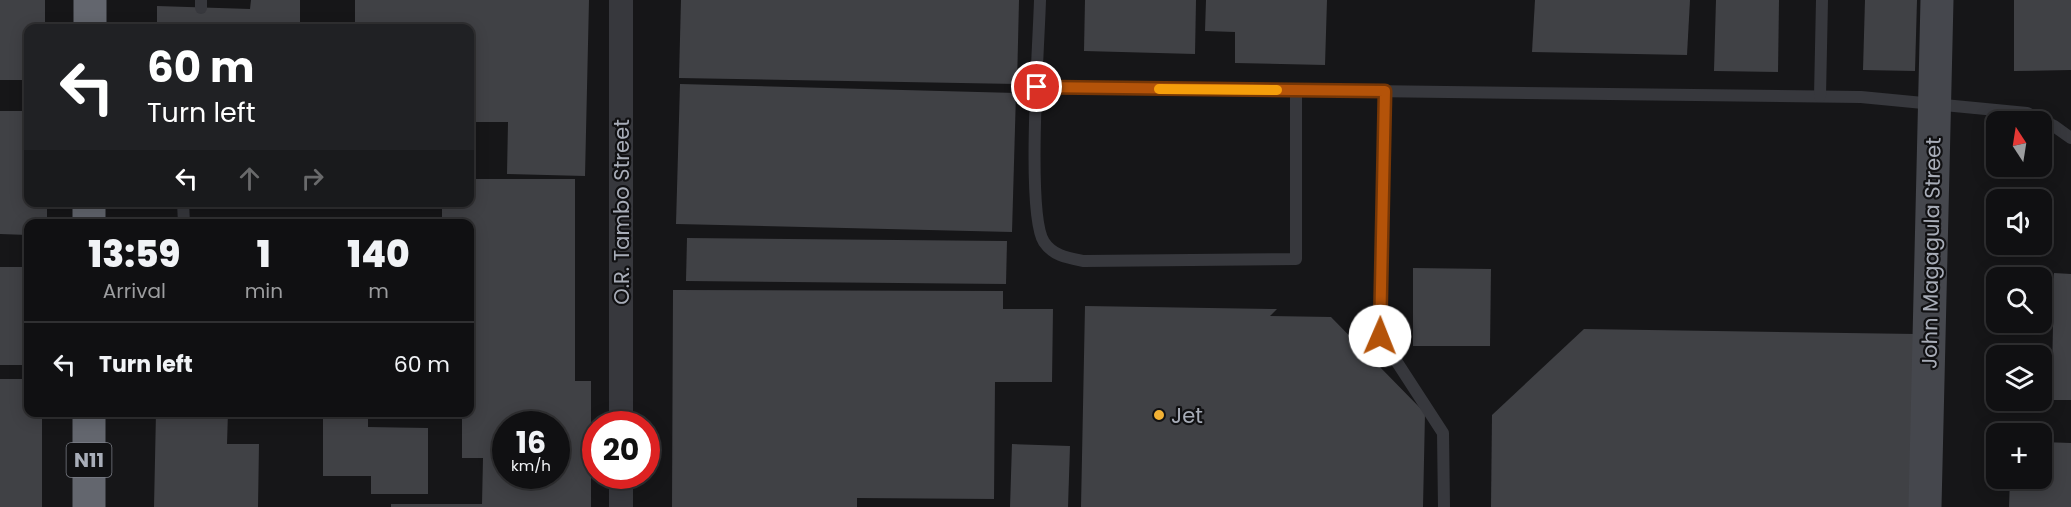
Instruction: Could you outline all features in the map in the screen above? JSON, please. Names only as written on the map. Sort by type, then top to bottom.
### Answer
[{"type":"highway","points":[[90,0],[90,24]]},
{"type":"highway","name":"N11","points":[[89,417],[89,507]]},
{"type":"street","name":"O.R. Tambo Street","points":[[621,0],[621,411]]},
{"type":"street","name":"John Magagula Street","points":[[1925,507],[1937,0]]},
{"type":"street","points":[[621,489],[621,507]]},
{"type":"lane","points":[[1040,0],[1035,173],[1039,231],[1044,243],[1059,256],[1084,261],[1296,259],[1296,91]]},
{"type":"lane","points":[[1820,96],[1822,0]]},
{"type":"lane","points":[[1037,87],[1820,96],[1934,102],[2027,114],[2054,126],[2071,138]]},
{"type":"lane","points":[[1385,91],[1380,336],[1443,433],[1444,507]]},
{"type":"building","points":[[0,0],[45,0],[45,24],[24,24],[24,80],[0,80]]},
{"type":"building","points":[[251,0],[300,0],[300,24],[157,24],[157,6],[250,9]]},
{"type":"building","points":[[355,0],[589,0],[585,176],[507,174],[508,122],[474,122],[474,24],[355,24]]},
{"type":"building","points":[[681,0],[1019,0],[1017,84],[679,78]]},
{"type":"building","points":[[1085,0],[1196,0],[1195,54],[1084,51]]},
{"type":"building","points":[[1206,0],[1327,0],[1325,65],[1235,63],[1235,32],[1205,31]]},
{"type":"building","points":[[1535,0],[1690,0],[1687,55],[1532,52]]},
{"type":"building","points":[[1716,0],[1779,0],[1778,72],[1714,71]]},
{"type":"building","points":[[1865,0],[1917,0],[1915,71],[1863,70]]},
{"type":"building","points":[[2014,0],[2071,0],[2071,70],[2014,71]]},
{"type":"building","points":[[680,84],[1016,93],[1012,232],[676,224]]},
{"type":"building","points":[[0,111],[24,111],[24,207],[47,207],[47,219],[24,219],[24,235],[0,234]]},
{"type":"building","points":[[474,179],[575,179],[575,381],[591,381],[591,411],[582,411],[582,489],[591,489],[591,507],[391,507],[391,504],[482,504],[483,458],[462,458],[462,417],[474,417],[474,219],[442,219],[442,207],[474,207]]},
{"type":"building","points":[[687,238],[1007,241],[1006,284],[686,281]]},
{"type":"building","points":[[0,267],[24,267],[24,365],[0,365]]},
{"type":"building","points":[[1413,268],[1491,269],[1490,346],[1413,346]]},
{"type":"building","points":[[2054,273],[2071,274],[2071,400],[2052,400]]},
{"type":"building","points":[[673,290],[1003,291],[1003,309],[1053,309],[1052,382],[995,382],[994,499],[857,498],[857,507],[672,507]]},
{"type":"building","points":[[1085,306],[1277,309],[1270,316],[1331,317],[1425,413],[1423,507],[1081,507]]},
{"type":"building","points":[[1584,329],[1916,334],[1913,507],[1491,507],[1492,415]]},
{"type":"building","points":[[0,379],[24,379],[24,417],[42,417],[42,507],[0,507]]},
{"type":"building","points":[[156,417],[228,417],[227,444],[259,444],[258,507],[154,507]]},
{"type":"building","points":[[323,417],[368,417],[368,427],[428,428],[428,494],[371,494],[371,476],[323,476]]},
{"type":"building","points":[[2052,442],[2071,443],[2071,507],[2009,507],[2010,489],[2052,489]]},
{"type":"building","points":[[1012,444],[1070,446],[1068,507],[1010,507]]},
{"type":"slow traffic","points":[[1159,89],[1277,90]]},
{"type":"place","name":"Jet","points":[[1159,415]]},
{"type":"route","points":[[1037,87],[1385,91],[1380,336]]}]
